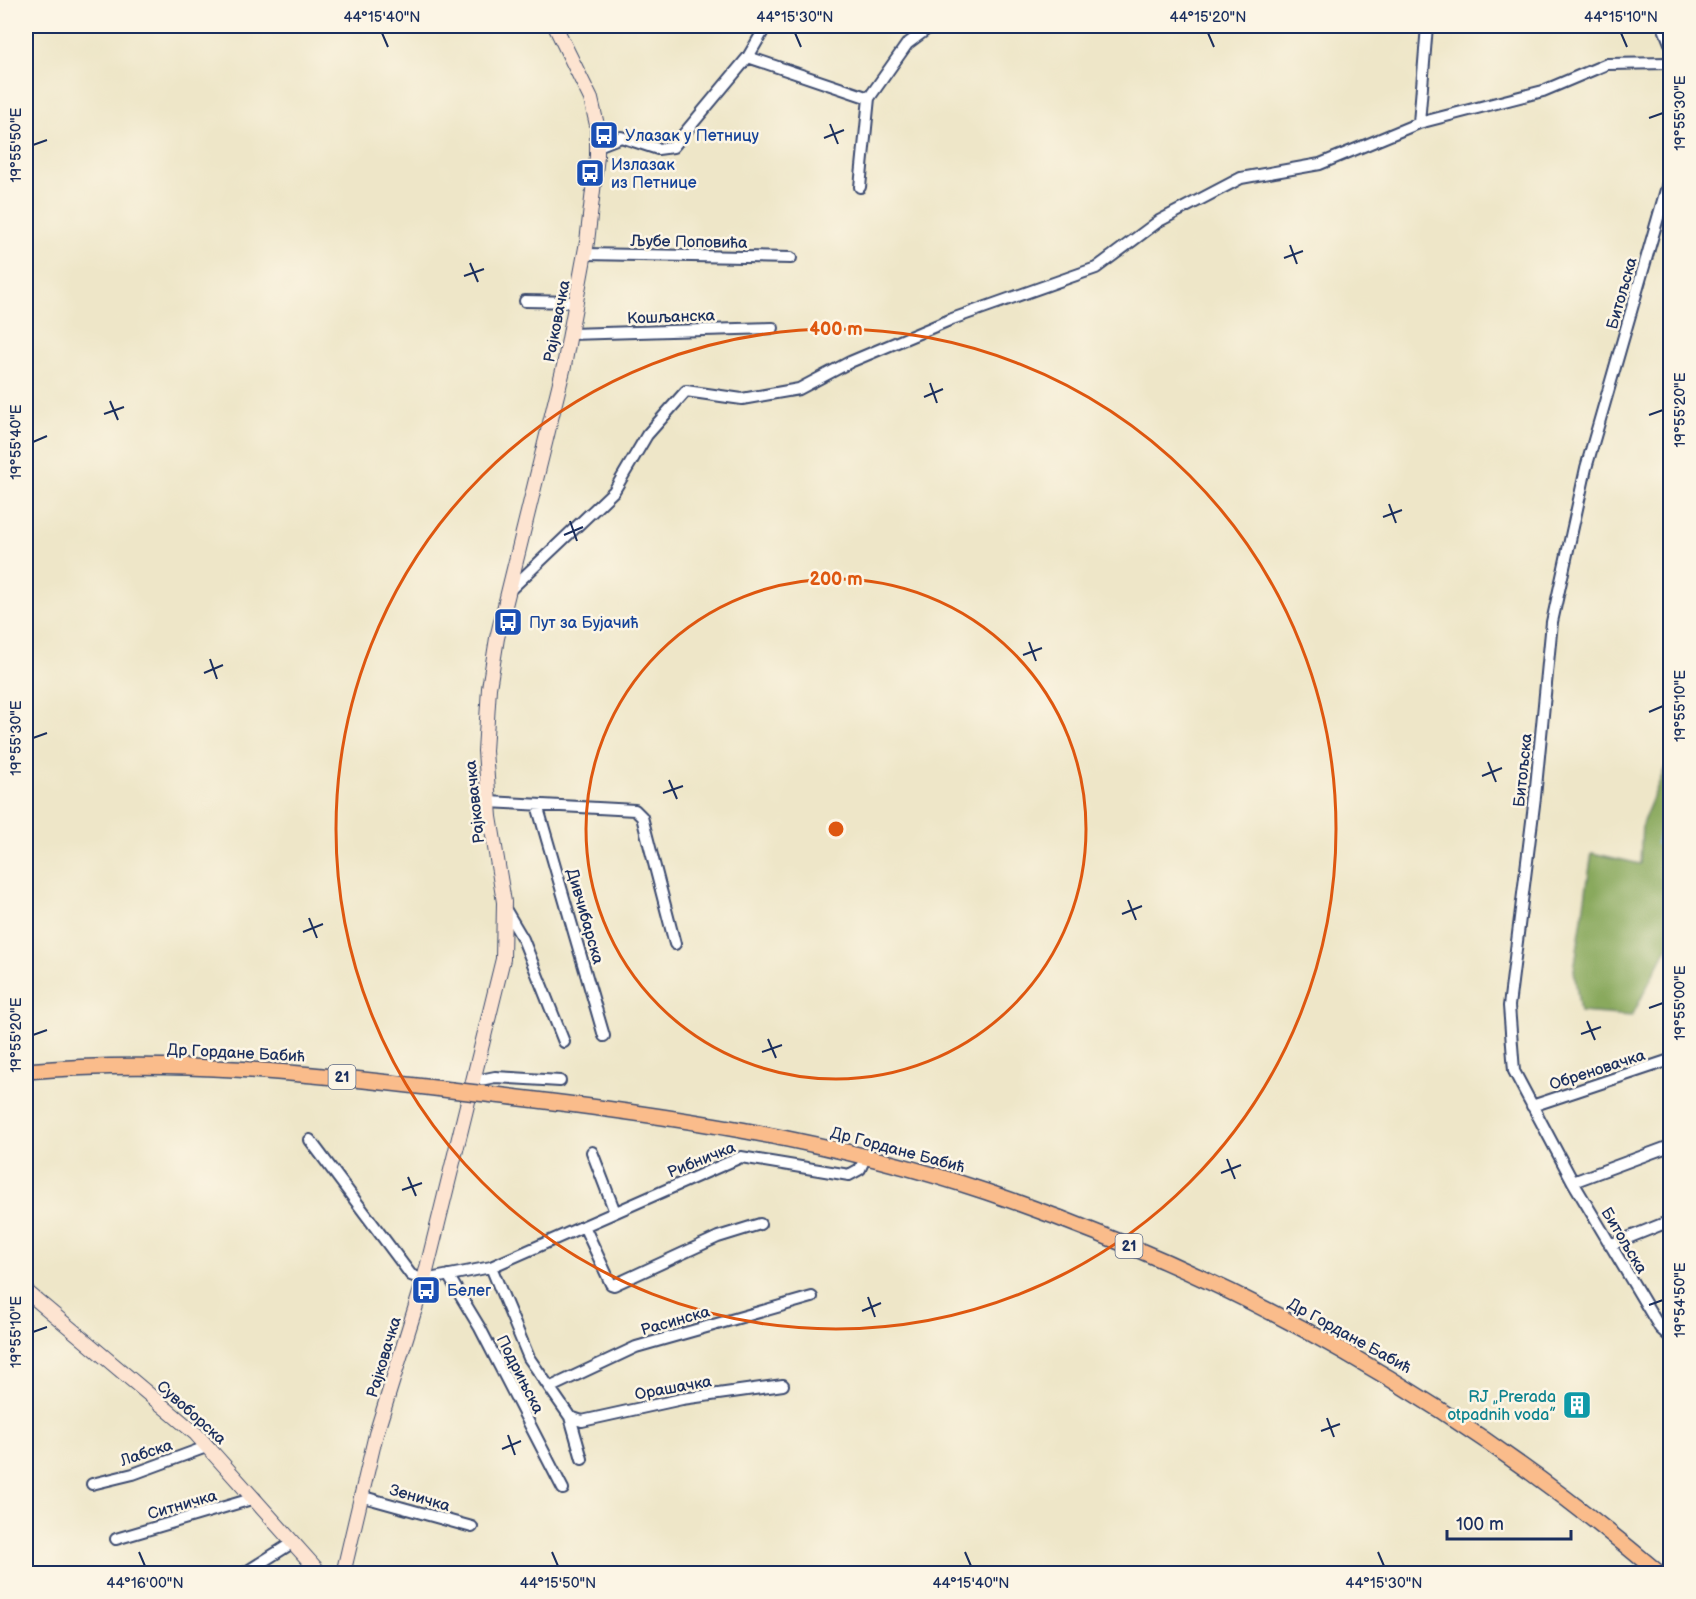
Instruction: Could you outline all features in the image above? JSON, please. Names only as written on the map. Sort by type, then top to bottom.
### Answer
[{"type":"main road","name":"Рајковачка","points":[[343,1574],[360,1496],[424,1280],[475,1081],[503,958],[504,907],[488,802],[485,741],[489,688],[570,334],[585,254],[598,146],[597,124],[591,99],[555,26]]},
{"type":"main road","name":"Др Гордане Бабић","points":[[26,1071],[193,1066],[321,1075],[642,1113],[787,1140],[865,1158],[986,1191],[1103,1235],[1199,1277],[1321,1337],[1417,1393],[1480,1435],[1562,1493],[1660,1574]]},
{"type":"main road","name":"Сувоборска","points":[[26,1292],[209,1446],[321,1574]]},
{"type":"street","points":[[598,146],[621,137],[658,149],[673,147],[748,57],[766,26]]},
{"type":"street","points":[[860,187],[869,98],[907,44],[931,26]]},
{"type":"street","points":[[1419,123],[1427,26]]},
{"type":"street","points":[[1663,26],[1671,43]]},
{"type":"street","points":[[748,57],[869,98]]},
{"type":"street","points":[[510,590],[614,491],[647,435],[686,391],[742,399],[798,389],[850,362],[952,319],[1096,268],[1159,221],[1241,178],[1320,164],[1419,123],[1543,91],[1607,64],[1671,63]]},
{"type":"street","name":"Битољска","points":[[1671,176],[1586,468],[1552,622],[1535,797],[1509,1006],[1514,1071],[1573,1182],[1610,1245],[1660,1328],[1671,1338]]},
{"type":"street","name":"Љубе Поповића","points":[[585,254],[791,258]]},
{"type":"street","points":[[525,301],[576,302]]},
{"type":"street","name":"Кошљанска","points":[[570,334],[773,328]]},
{"type":"street","points":[[488,802],[635,810],[642,817],[675,944]]},
{"type":"street","name":"Дивчибарска","points":[[537,805],[604,1036]]},
{"type":"street","points":[[504,907],[523,939],[564,1042]]},
{"type":"street","name":"Обреновачка","points":[[1532,1106],[1671,1060]]},
{"type":"street","points":[[475,1081],[495,1077],[560,1081]]},
{"type":"street","points":[[310,1140],[411,1275],[424,1280]]},
{"type":"street","points":[[1573,1182],[1671,1146]]},
{"type":"street","points":[[592,1152],[615,1212]]},
{"type":"street","name":"Рибничка","points":[[424,1280],[491,1267],[741,1157],[849,1175],[860,1169],[865,1158]]},
{"type":"street","points":[[1610,1245],[1671,1221]]},
{"type":"street","points":[[584,1226],[611,1284],[614,1285],[718,1236],[760,1224]]},
{"type":"street","name":"Подрињска","points":[[491,1267],[522,1344],[535,1369],[551,1387],[570,1418],[582,1460]]},
{"type":"street","name":"Подрињска","points":[[448,1275],[484,1335],[563,1489]]},
{"type":"street","name":"Расинска","points":[[551,1387],[636,1347],[812,1297]]},
{"type":"street","name":"Орашачка","points":[[570,1418],[582,1421],[682,1399],[783,1385]]},
{"type":"street","name":"Лабска","points":[[92,1484],[133,1474],[209,1446]]},
{"type":"street","name":"Зеничка","points":[[360,1496],[472,1527]]},
{"type":"street","name":"Ситничка","points":[[116,1539],[255,1498]]},
{"type":"street","points":[[243,1574],[292,1543]]},
{"type":"green space","points":[[1670,756],[1670,942],[1632,1016],[1580,1012],[1574,970],[1592,853],[1640,864],[1642,824]]},
{"type":"waterway","points":[[1657,844],[1670,796]]},
{"type":"place","name":"Улазак у Петницу","points":[[604,135]]},
{"type":"place","name":"Излазак из Петнице","points":[[590,173]]},
{"type":"place","name":"Пут за Бујачић","points":[[508,622]]},
{"type":"place","name":"Белег","points":[[426,1290]]},
{"type":"place","name":"RJ „Prerada otpadnih voda”","points":[[1577,1405]]}]
